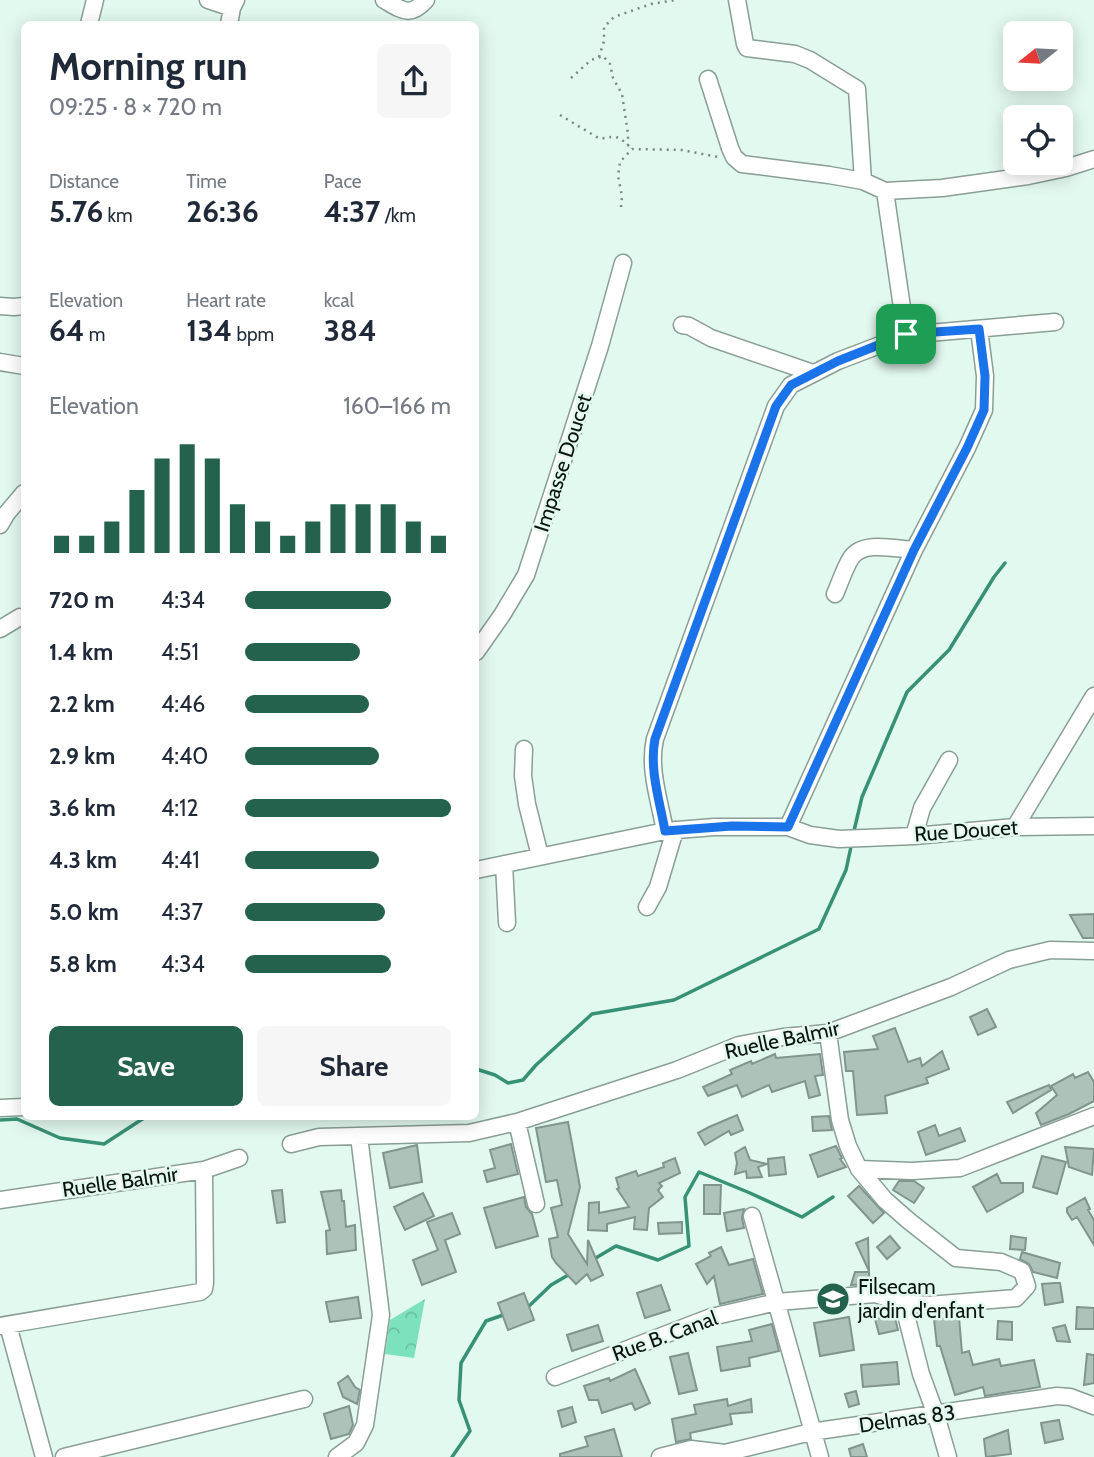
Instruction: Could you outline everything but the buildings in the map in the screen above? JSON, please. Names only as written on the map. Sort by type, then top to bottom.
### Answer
[{"type":"street","points":[[90,21],[95,0]]},
{"type":"street","points":[[208,0],[232,8]]},
{"type":"street","points":[[384,0],[410,12],[426,0]]},
{"type":"street","points":[[737,0],[747,48],[795,54],[810,60],[857,89],[863,181]]},
{"type":"street","points":[[708,79],[730,148],[734,157],[742,164],[863,181],[885,191],[942,188],[1028,176],[1094,159]]},
{"type":"street","points":[[885,191],[906,334]]},
{"type":"street","name":"Impasse Doucet","points":[[479,648],[526,575],[600,346],[623,264]]},
{"type":"street","points":[[0,306],[21,306]]},
{"type":"street","points":[[647,907],[657,887],[670,831],[653,765],[655,739],[776,406],[791,385],[838,361],[906,334],[1055,322]]},
{"type":"street","points":[[682,325],[711,338],[813,373]]},
{"type":"street","points":[[788,827],[914,550],[984,410],[985,376],[979,329]]},
{"type":"street","points":[[0,362],[21,366]]},
{"type":"street","points":[[0,525],[21,497]]},
{"type":"street","points":[[835,594],[850,559],[863,548],[914,550]]},
{"type":"street","points":[[0,629],[20,617]]},
{"type":"street","points":[[1015,827],[1094,696]]},
{"type":"street","points":[[524,749],[523,776],[527,804],[540,856]]},
{"type":"street","points":[[914,836],[922,808],[949,760]]},
{"type":"street","name":"Rue Doucet","points":[[479,869],[670,831],[732,826],[788,827],[810,835],[839,839],[914,836],[1015,827],[1094,826]]},
{"type":"street","points":[[504,864],[507,923]]},
{"type":"street","name":"Ruelle Balmir","points":[[290,1144],[319,1138],[469,1133],[517,1122],[677,1070],[739,1045],[828,1033],[951,986],[1009,960],[1050,950],[1094,951]]},
{"type":"street","points":[[828,1033],[840,1120],[859,1169],[912,1171],[960,1168],[1094,1116]]},
{"type":"street","points":[[0,1108],[21,1107]]},
{"type":"street","points":[[517,1122],[536,1204]]},
{"type":"street","points":[[337,1457],[356,1443],[365,1424],[380,1323],[359,1136]]},
{"type":"street","name":"Ruelle Balmir","points":[[0,1200],[204,1170],[239,1158]]},
{"type":"street","name":"Rue B. Canal","points":[[555,1377],[711,1317],[777,1302],[875,1294],[903,1303],[928,1305],[1016,1298],[1027,1286],[1022,1271],[1001,1262],[956,1258],[885,1200],[859,1169]]},
{"type":"street","points":[[44,1457],[4,1325],[200,1292],[204,1289],[204,1170]]},
{"type":"street","points":[[752,1216],[820,1457]]},
{"type":"street","points":[[903,1303],[921,1374],[948,1457]]},
{"type":"street","name":"Delmas 83","points":[[660,1457],[691,1449],[724,1455],[811,1432],[1056,1396],[1070,1397],[1094,1406]]},
{"type":"street","points":[[64,1457],[304,1399]]},
{"type":"path","points":[[599,57],[604,41],[604,27],[614,17],[651,4],[676,0]]},
{"type":"path","points":[[571,78],[591,60],[599,57],[603,56],[610,64],[613,78],[622,94],[628,145]]},
{"type":"path","points":[[560,115],[600,139],[615,136],[632,149],[682,150],[742,164]]},
{"type":"path","points":[[621,207],[618,176],[620,162],[632,149]]},
{"type":"green space","points":[[425,1299],[414,1358],[385,1354],[390,1320]]},
{"type":"waterway","points":[[853,835],[862,797],[907,692],[949,650],[1005,563]]},
{"type":"waterway","points":[[479,1070],[508,1083],[523,1080],[592,1014],[674,1000],[819,929],[846,870],[852,842]]},
{"type":"waterway","points":[[0,1120],[17,1119],[60,1138],[104,1144],[141,1120]]},
{"type":"waterway","points":[[594,1259],[616,1246],[658,1260],[689,1246],[685,1197],[699,1172],[802,1217],[833,1197]]},
{"type":"waterway","points":[[527,1308],[551,1285],[570,1274]]},
{"type":"waterway","points":[[452,1457],[470,1431],[459,1400],[461,1363],[486,1321],[506,1314]]},
{"type":"place","name":"Filsecam jardin d'enfant","points":[[833,1299]]},
{"type":"route","points":[[979,329],[985,376],[984,410],[914,550],[788,827],[732,826],[665,831],[653,765],[655,739],[776,406],[791,385],[838,361],[906,334],[979,329]]}]
